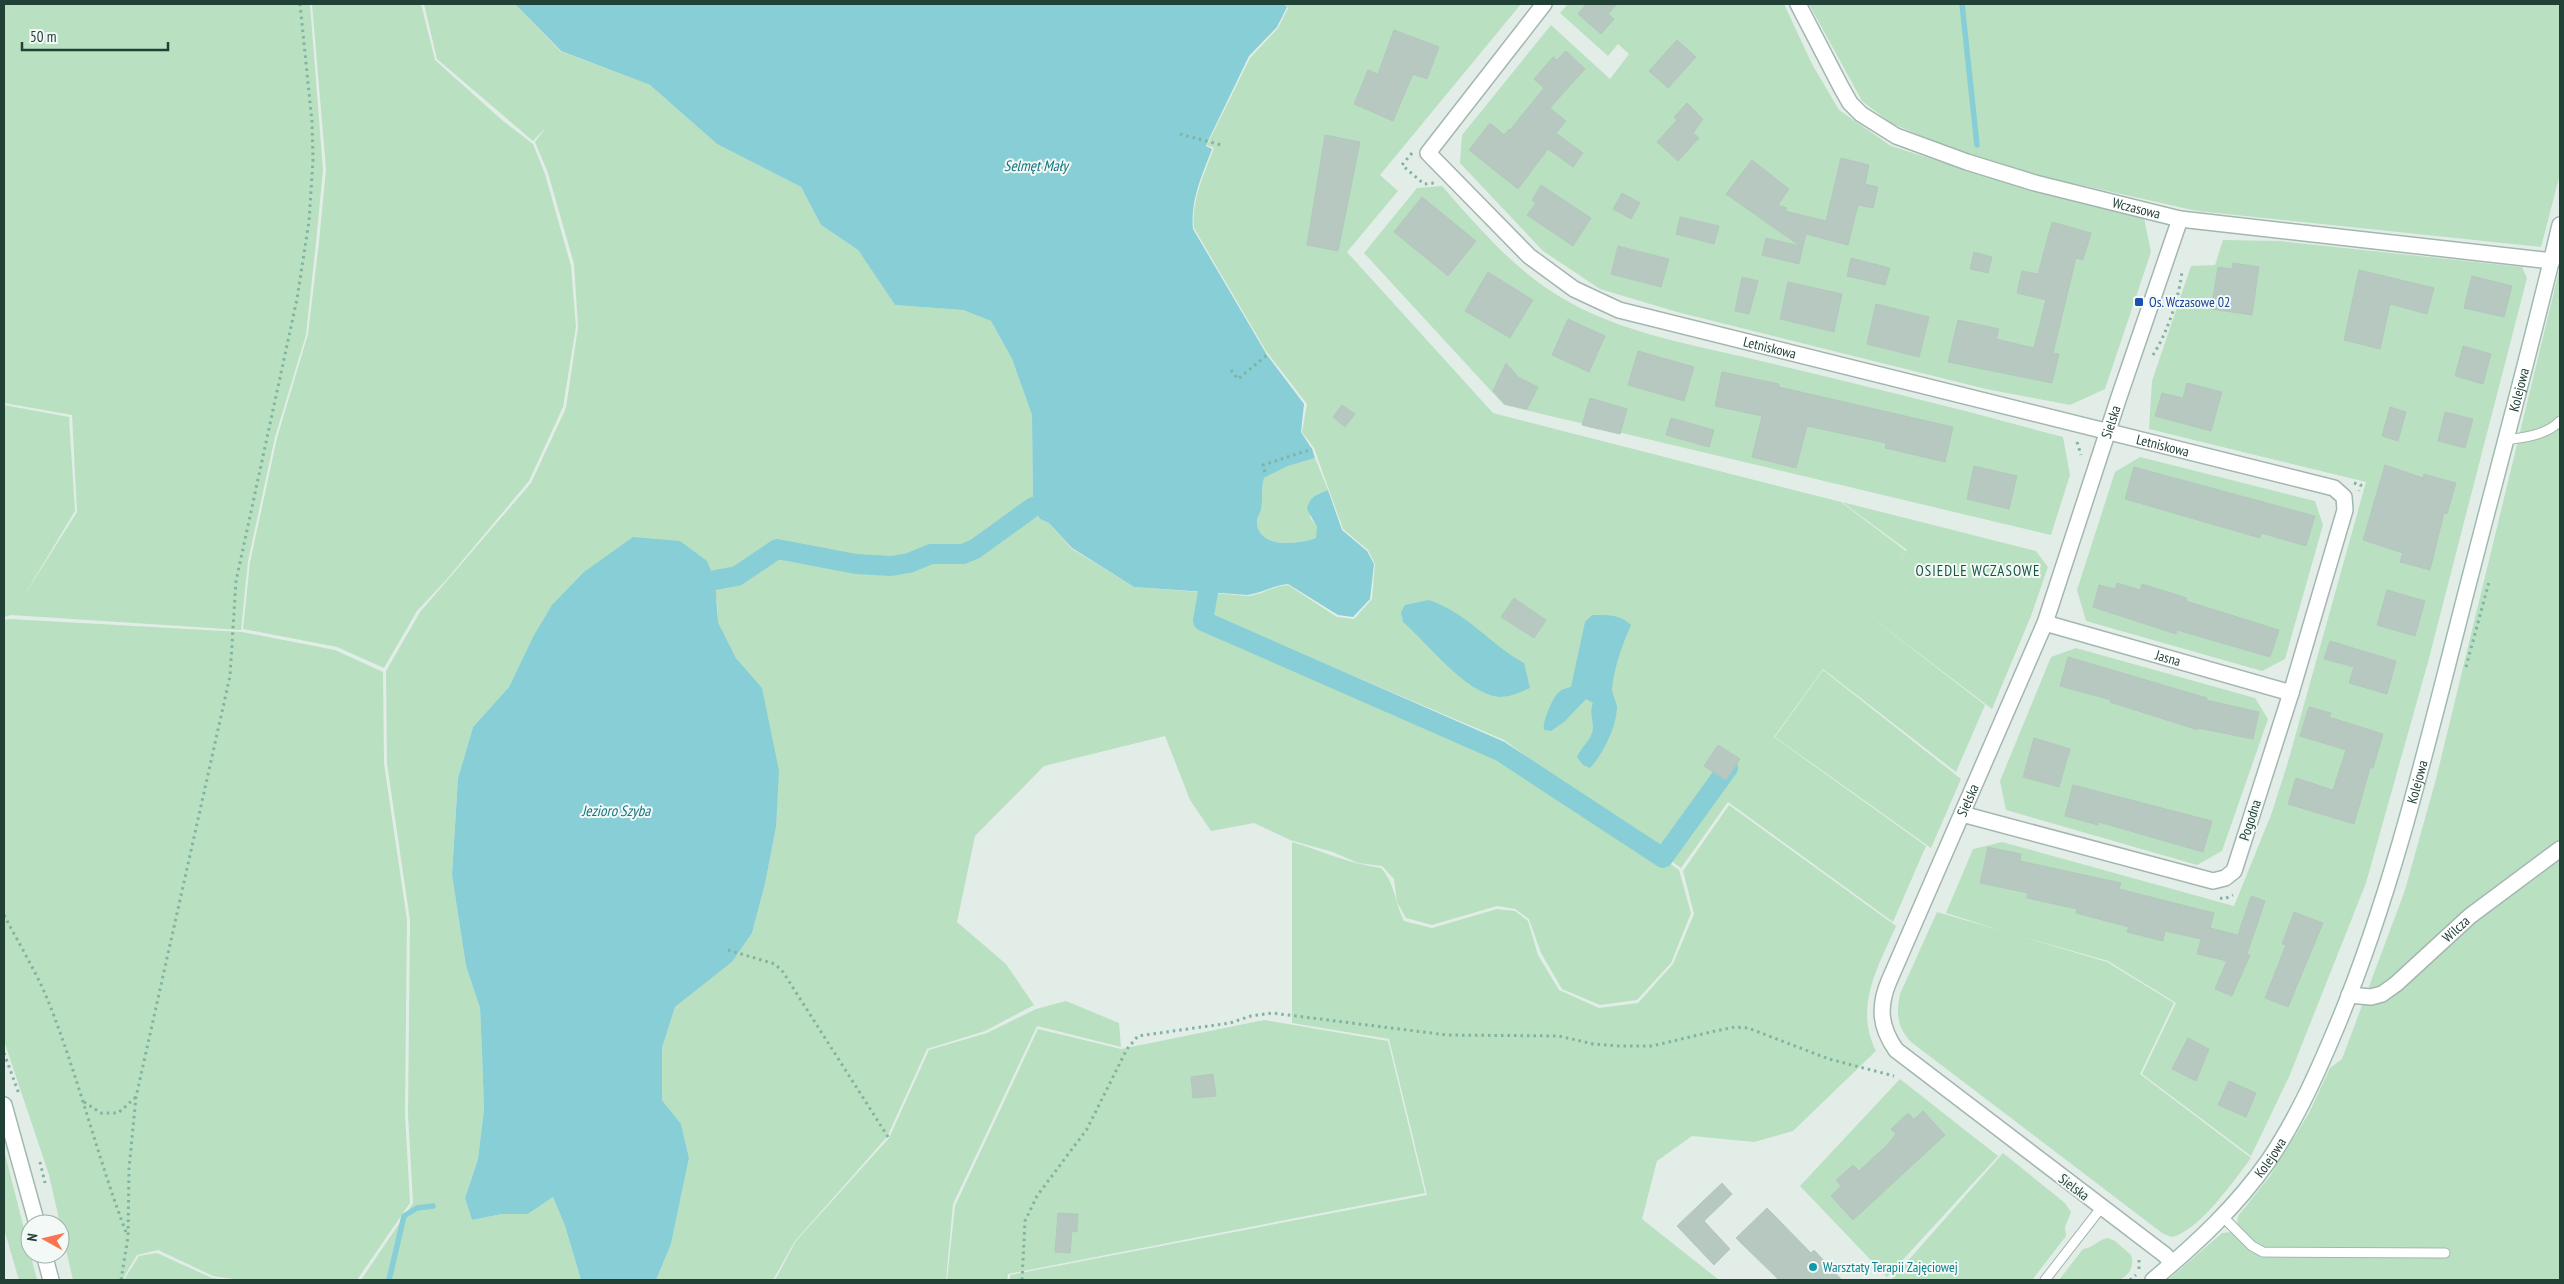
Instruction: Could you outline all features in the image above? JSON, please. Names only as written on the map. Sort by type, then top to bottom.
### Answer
[{"type":"street","name":"Letniskowa","points":[[1544,4],[1428,153],[1509,236],[1550,272],[1574,289],[1619,310],[2334,488],[2344,497]]},
{"type":"street","name":"Wczasowa","points":[[1798,4],[1850,103],[1874,124],[1896,136],[1967,162],[2036,183],[2180,219],[2552,261]]},
{"type":"street","name":"Sielska","points":[[2172,1263],[2165,1255],[1903,1056],[1888,1037],[1882,1022],[1882,1007],[1886,987],[2045,623],[2180,219]]},
{"type":"street","name":"Kolejowa","points":[[2152,1280],[2222,1218],[2270,1159],[2319,1070],[2350,996],[2375,926],[2403,834],[2560,225]]},
{"type":"street","name":"Pogodna","points":[[1962,814],[2213,881],[2225,878],[2234,871],[2291,692],[2345,510],[2344,497]]},
{"type":"street","name":"Jasna","points":[[2045,623],[2291,692]]},
{"type":"street","name":"Wilcza","points":[[2350,996],[2371,997],[2382,994],[2396,984],[2470,916],[2560,849]]},
{"type":"street","points":[[4,1105],[34,1214]]},
{"type":"street","points":[[47,1264],[51,1280]]},
{"type":"lane","points":[[2505,440],[2528,437],[2555,426],[2560,421]]},
{"type":"lane","points":[[2045,1280],[2101,1208]]},
{"type":"lane","points":[[2222,1218],[2252,1246],[2263,1252],[2446,1253]]},
{"type":"path","points":[[121,1280],[128,1237],[129,1170],[136,1097],[230,676],[236,582],[295,308],[309,221],[313,160],[312,122],[300,4]]},
{"type":"path","points":[[1180,134],[1221,145]]},
{"type":"path","points":[[1414,150],[1402,165],[1424,184],[1443,183]]},
{"type":"path","points":[[2152,356],[2160,344],[2178,291],[2182,264]]},
{"type":"path","points":[[1231,370],[1238,379],[1267,355]]},
{"type":"path","points":[[2074,438],[2079,446],[2081,462]]},
{"type":"path","points":[[1265,472],[1263,465],[1312,449]]},
{"type":"path","points":[[4,915],[48,1002],[83,1101],[109,1188],[128,1237]]},
{"type":"path","points":[[728,950],[775,964],[783,972],[890,1140]]},
{"type":"path","points":[[1022,1280],[1025,1221],[1037,1196],[1087,1129],[1127,1048],[1138,1036],[1230,1023],[1252,1016],[1272,1013],[1448,1034],[1559,1036],[1593,1044],[1619,1046],[1652,1046],[1735,1027],[1762,1032],[1829,1059],[1894,1076]]},
{"type":"path","points":[[83,1101],[101,1113],[118,1114],[136,1097]]},
{"type":"path","points":[[2130,1280],[2139,1266],[2139,1257],[2135,1250]]},
{"type":"green space","points":[[4,4],[310,4],[323,170],[306,335],[275,437],[248,561],[241,630],[11,615],[4,617],[4,405],[69,417],[75,511],[22,599],[77,512],[72,415],[4,403]]},
{"type":"green space","points":[[312,4],[421,4],[435,60],[503,121],[533,144],[545,174],[571,266],[576,327],[563,407],[529,481],[447,579],[417,611],[384,668],[337,647],[243,629],[250,562],[277,438],[308,334],[319,242],[326,169]]},
{"type":"green space","points":[[424,4],[515,4],[560,51],[650,85],[717,144],[801,187],[821,225],[858,250],[895,305],[963,310],[991,321],[1012,359],[1032,415],[1033,507],[1040,519],[1049,523],[1072,549],[1134,587],[1249,596],[1288,585],[1337,617],[1354,619],[1372,599],[1375,564],[1368,550],[1343,529],[1314,448],[1302,432],[1307,404],[1266,351],[1194,228],[1196,198],[1214,148],[1207,145],[1250,58],[1278,28],[1288,8],[1285,4],[1521,4],[1380,175],[1398,191],[1347,252],[1493,413],[1841,502],[1906,551],[1888,577],[1907,550],[1842,502],[2036,551],[2048,567],[2031,616],[1992,709],[1863,611],[1985,705],[1956,772],[1823,669],[1774,737],[1926,846],[1893,922],[1728,802],[1681,868],[1504,740],[1218,618],[1503,742],[1679,870],[1691,913],[1671,963],[1637,1000],[1600,1005],[1562,989],[1541,953],[1529,919],[1515,909],[1497,906],[1432,925],[1406,918],[1397,902],[1394,879],[1382,866],[1358,863],[1333,852],[1290,840],[1254,823],[1211,831],[1190,800],[1165,736],[1044,766],[975,836],[957,922],[1006,964],[1034,1005],[985,1031],[927,1049],[887,1137],[795,1241],[773,1280],[656,1280],[671,1244],[689,1158],[681,1124],[662,1100],[662,1048],[675,1007],[732,962],[752,933],[765,884],[776,827],[762,689],[736,658],[718,622],[717,599],[533,637],[509,687],[473,727],[458,778],[452,875],[466,966],[480,1008],[484,1109],[478,1159],[465,1198],[472,1220],[502,1214],[528,1214],[553,1197],[565,1226],[581,1280],[361,1280],[413,1203],[408,1115],[410,920],[387,764],[386,671],[420,612],[531,483],[566,408],[578,327],[574,264],[548,173],[535,142],[546,127],[533,141],[437,59]]},
{"type":"green space","points":[[1568,4],[1784,4],[1812,64],[1839,110],[1891,146],[2036,192],[2144,218],[2151,252],[2105,389],[2070,405],[1986,389],[1677,312],[1600,289],[1543,251],[1460,163],[1462,135],[1551,25],[1610,79],[1629,54],[1618,44],[1608,56],[1560,13]]},
{"type":"green space","points":[[1809,4],[2560,4],[2560,174],[2541,247],[2197,211],[2036,175],[1948,147],[1891,123],[1862,101]]},
{"type":"green space","points":[[1442,186],[1482,231],[1525,272],[1557,295],[1606,320],[1685,344],[1877,389],[2063,437],[2070,475],[2051,535],[1504,405],[1364,253],[1417,188]]},
{"type":"green space","points":[[2223,240],[2280,241],[2522,267],[2527,278],[2428,662],[2366,883],[2289,1077],[2251,1156],[2142,1074],[2176,1003],[2108,961],[2016,935],[2107,962],[2174,1003],[2140,1074],[2251,1158],[2204,1216],[2182,1233],[2171,1237],[2162,1233],[1911,1042],[1900,1025],[1898,1008],[1900,994],[1937,912],[1999,930],[1946,913],[1973,849],[2002,842],[2234,906],[2271,815],[2288,762],[2366,482],[2149,429],[2152,381],[2191,266],[2215,265]]},
{"type":"green space","points":[[2560,267],[2560,1280],[2168,1280],[2222,1233],[2231,1232],[2243,1244],[2248,1235],[2237,1224],[2238,1216],[2270,1176],[2309,1113],[2330,1068],[2342,1059],[2405,890],[2436,779]]},
{"type":"green space","points":[[2140,457],[2315,501],[2323,525],[2285,659],[2262,671],[2086,621],[2077,590],[2115,472]]},
{"type":"green space","points":[[1315,458],[1328,490],[1317,494],[1310,517],[1317,527],[1317,538],[1300,542],[1281,543],[1264,537],[1259,530],[1257,521],[1261,510],[1264,478],[1288,466]]},
{"type":"green space","points":[[4,620],[242,632],[335,650],[383,672],[384,763],[407,920],[405,1114],[410,1203],[357,1280],[240,1280],[213,1276],[158,1250],[137,1255],[124,1277],[126,1280],[73,1280],[69,1264],[70,1214],[58,1214],[49,1175],[4,1041]]},
{"type":"green space","points":[[2076,648],[2255,698],[2268,719],[2222,851],[2197,865],[2006,810],[2000,781],[2051,657]]},
{"type":"green space","points":[[1823,670],[1961,779],[1931,848],[1775,737]]},
{"type":"green space","points":[[1729,805],[1896,926],[1876,972],[1868,1003],[1867,1019],[1876,1051],[1793,1131],[1754,1142],[1692,1136],[1657,1161],[1642,1219],[1719,1280],[1010,1280],[1010,1275],[1427,1195],[1389,1039],[1292,1023],[1292,842],[1347,860],[1381,868],[1389,880],[1404,921],[1432,928],[1497,909],[1515,911],[1528,921],[1538,955],[1559,990],[1599,1008],[1638,1003],[1673,964],[1694,914],[1683,871]]},
{"type":"green space","points":[[1066,1001],[1119,1023],[1121,1047],[1037,1026],[953,1204],[946,1280],[775,1280],[796,1241],[889,1138],[929,1050],[987,1033],[1036,1009]]},
{"type":"green space","points":[[1264,1020],[1388,1041],[1425,1193],[1008,1274],[1007,1280],[947,1280],[955,1206],[1038,1029],[1121,1049]]},
{"type":"green space","points":[[1900,1079],[1998,1156],[1887,1277],[1800,1186]]},
{"type":"green space","points":[[4,1150],[20,1214],[20,1264],[33,1264],[37,1280],[19,1280],[4,1229]]},
{"type":"green space","points":[[2003,1153],[2065,1203],[2071,1212],[2065,1227],[2066,1236],[2032,1280],[1891,1280]]},
{"type":"green space","points":[[2108,1238],[2115,1241],[2131,1255],[2132,1267],[2125,1276],[2118,1280],[2106,1282],[2059,1280],[2083,1249]]},
{"type":"green space","points":[[157,1253],[212,1278],[227,1280],[127,1280],[125,1278],[139,1256]]},
{"type":"water","name":"Selmęt Mały","points":[[515,4],[1284,4],[1287,7],[1277,27],[1249,56],[1208,141],[1206,146],[1212,149],[1195,198],[1193,229],[1267,355],[1304,404],[1301,432],[1312,449],[1315,458],[1288,466],[1264,478],[1261,510],[1257,521],[1259,530],[1264,537],[1280,543],[1300,542],[1316,538],[1317,527],[1307,509],[1314,497],[1328,490],[1342,530],[1367,551],[1374,564],[1370,599],[1353,617],[1338,615],[1288,584],[1248,595],[1134,587],[1072,548],[1049,523],[1040,519],[1033,507],[1032,415],[1012,359],[991,321],[963,310],[895,305],[858,250],[821,225],[801,187],[717,144],[650,85],[561,51]]},
{"type":"water","name":"Jezioro Szyba","points":[[633,537],[680,541],[707,561],[715,580],[718,622],[736,658],[762,688],[779,771],[776,827],[765,884],[752,933],[732,962],[675,1007],[662,1048],[662,1100],[681,1124],[689,1158],[671,1244],[656,1280],[581,1280],[565,1226],[553,1197],[528,1214],[502,1214],[472,1220],[465,1198],[478,1159],[484,1109],[480,1008],[466,966],[452,875],[458,778],[473,727],[509,687],[533,637],[552,605],[584,572]]},
{"type":"water","points":[[1429,600],[1456,613],[1524,663],[1530,688],[1512,695],[1500,697],[1487,694],[1474,687],[1448,666],[1403,622],[1401,612],[1405,605]]},
{"type":"water","points":[[1592,615],[1618,617],[1631,625],[1619,657],[1613,681],[1612,691],[1617,708],[1614,724],[1604,748],[1590,768],[1583,765],[1577,757],[1589,740],[1592,732],[1591,710],[1593,703],[1586,699],[1564,722],[1551,731],[1544,730],[1544,727],[1549,710],[1557,694],[1571,687],[1585,622]]},
{"type":"building","points":[[1586,4],[1617,4],[1608,14],[1614,19],[1601,34],[1578,14]]},
{"type":"building","points":[[1394,30],[1439,47],[1427,79],[1413,74],[1393,121],[1354,104],[1368,70],[1378,74]]},
{"type":"building","points":[[1677,40],[1696,57],[1668,88],[1649,71]]},
{"type":"building","points":[[1566,51],[1585,69],[1550,108],[1566,121],[1556,133],[1583,153],[1573,167],[1548,149],[1518,189],[1469,150],[1490,123],[1504,135],[1510,130],[1544,88],[1534,79],[1553,57],[1557,60]]},
{"type":"building","points":[[1687,103],[1703,119],[1693,133],[1699,138],[1678,161],[1657,142],[1677,120],[1674,117]]},
{"type":"building","points":[[1325,135],[1360,142],[1338,251],[1307,245]]},
{"type":"building","points":[[1841,158],[1869,165],[1865,184],[1878,187],[1873,208],[1858,205],[1848,245],[1806,234],[1799,264],[1762,255],[1766,238],[1800,246],[1726,194],[1752,160],[1789,189],[1778,205],[1787,208],[1785,211],[1826,221]]},
{"type":"building","points":[[1541,185],[1591,218],[1573,246],[1527,215],[1536,203],[1532,200]]},
{"type":"building","points":[[1622,193],[1640,203],[1631,219],[1613,209]]},
{"type":"building","points":[[1422,197],[1476,241],[1448,276],[1394,232]]},
{"type":"building","points":[[1680,217],[1719,226],[1714,244],[1676,234]]},
{"type":"building","points":[[2052,222],[2091,233],[2083,260],[2076,258],[2053,353],[2059,354],[2052,383],[1948,362],[1958,320],[1999,329],[1996,339],[2034,348],[2046,300],[2017,293],[2022,271],[2038,274]]},
{"type":"building","points":[[1618,246],[1669,259],[1661,287],[1611,274]]},
{"type":"building","points":[[1974,252],[1992,257],[1988,273],[1970,269]]},
{"type":"building","points":[[1851,258],[1890,268],[1885,285],[1847,276]]},
{"type":"building","points":[[2233,263],[2259,267],[2252,315],[2211,309],[2218,267],[2232,269]]},
{"type":"building","points":[[2359,270],[2434,288],[2427,314],[2390,304],[2380,349],[2344,340]]},
{"type":"building","points":[[1488,272],[1533,300],[1510,338],[1465,311]]},
{"type":"building","points":[[2472,276],[2512,286],[2504,317],[2464,308]]},
{"type":"building","points":[[1742,277],[1758,281],[1749,314],[1735,311]]},
{"type":"building","points":[[1788,282],[1842,294],[1834,332],[1780,319]]},
{"type":"building","points":[[1876,304],[1929,317],[1919,357],[1867,344]]},
{"type":"building","points":[[1568,319],[1605,336],[1589,372],[1552,355]]},
{"type":"building","points":[[2463,346],[2491,354],[2483,384],[2455,376]]},
{"type":"building","points":[[1638,351],[1694,367],[1684,401],[1628,385]]},
{"type":"building","points":[[1506,363],[1518,377],[1538,387],[1527,409],[1505,404],[1493,391]]},
{"type":"building","points":[[1722,372],[1779,384],[1779,387],[1953,427],[1945,462],[1885,448],[1886,443],[1807,426],[1796,468],[1752,457],[1762,416],[1715,406]]},
{"type":"building","points":[[2187,383],[2222,392],[2211,431],[2155,416],[2162,393],[2183,398]]},
{"type":"building","points":[[1590,398],[1627,409],[1620,434],[1582,425]]},
{"type":"building","points":[[1342,405],[1355,414],[1345,427],[1333,417]]},
{"type":"building","points":[[2390,407],[2406,412],[2398,441],[2382,436]]},
{"type":"building","points":[[2445,412],[2473,419],[2465,448],[2438,441]]},
{"type":"building","points":[[1671,418],[1714,430],[1709,447],[1666,435]]},
{"type":"building","points":[[2385,465],[2423,478],[2424,474],[2456,483],[2447,514],[2444,513],[2430,570],[2400,562],[2403,553],[2363,540]]},
{"type":"building","points":[[1974,466],[2017,476],[2009,509],[1967,499]]},
{"type":"building","points":[[2134,467],[2315,516],[2306,546],[2261,533],[2260,538],[2125,499]]},
{"type":"building","points":[[2117,583],[2140,590],[2142,584],[2187,598],[2186,601],[2279,630],[2270,657],[2177,630],[2176,634],[2093,607],[2099,585],[2115,589]]},
{"type":"building","points":[[2387,590],[2425,601],[2415,636],[2377,625]]},
{"type":"building","points":[[1514,598],[1546,620],[1534,638],[1501,617]]},
{"type":"building","points":[[2330,641],[2396,661],[2387,694],[2349,683],[2354,667],[2324,659]]},
{"type":"building","points":[[2068,657],[2207,698],[2206,700],[2259,712],[2253,739],[2198,728],[2198,730],[2110,702],[2111,700],[2060,686]]},
{"type":"building","points":[[2309,707],[2331,713],[2329,717],[2383,734],[2373,768],[2370,768],[2354,824],[2288,804],[2296,778],[2333,790],[2346,750],[2300,736]]},
{"type":"building","points":[[2034,738],[2070,749],[2059,787],[2023,777]]},
{"type":"building","points":[[1718,745],[1740,759],[1726,780],[1704,766]]},
{"type":"building","points":[[2073,785],[2212,821],[2203,852],[2099,822],[2098,825],[2065,816]]},
{"type":"building","points":[[1988,847],[2021,854],[2020,861],[2121,883],[2119,889],[2214,913],[2210,928],[2238,935],[2251,896],[2265,901],[2247,954],[2250,955],[2232,996],[2215,989],[2227,961],[2197,954],[2201,939],[2165,931],[2163,941],[2127,932],[2129,927],[2076,913],[2077,909],[2027,898],[2028,893],[1980,883]]},
{"type":"building","points":[[2294,912],[2323,923],[2288,1007],[2265,998],[2286,945],[2282,944]]},
{"type":"building","points":[[2188,1038],[2209,1049],[2196,1081],[2172,1069]]},
{"type":"building","points":[[1213,1074],[1216,1096],[1193,1098],[1191,1077]]},
{"type":"building","points":[[2229,1081],[2256,1093],[2246,1117],[2218,1105]]},
{"type":"building","points":[[1923,1111],[1945,1135],[1853,1220],[1831,1196],[1841,1186],[1836,1180],[1853,1165],[1859,1171],[1887,1145],[1896,1134],[1891,1129],[1908,1113],[1914,1119]]},
{"type":"building","points":[[1722,1183],[1732,1194],[1704,1221],[1730,1249],[1714,1265],[1677,1226]]},
{"type":"building","points":[[1767,1208],[1811,1253],[1814,1250],[1842,1280],[1779,1280],[1736,1238]]},
{"type":"building","points":[[1058,1213],[1078,1214],[1077,1232],[1072,1231],[1070,1253],[1055,1252]]},
{"type":"waterway","points":[[1962,4],[1977,145]]},
{"type":"waterway","points":[[715,580],[737,576],[777,549],[856,564],[891,566],[909,563],[931,554],[963,554],[975,549],[1033,507]]},
{"type":"waterway","points":[[1208,592],[1203,621],[1500,751],[1663,858],[1728,768]]},
{"type":"waterway","points":[[389,1280],[404,1216],[417,1208],[433,1206]]},
{"type":"place","name":"Os. Wczasowe 02","points":[[2139,302]]},
{"type":"place","name":"Warsztaty Terapii Zajęciowej","points":[[1813,1267]]},
{"type":"district","name":"OSIEDLE WCZASOWE","points":[[1978,570]]}]
